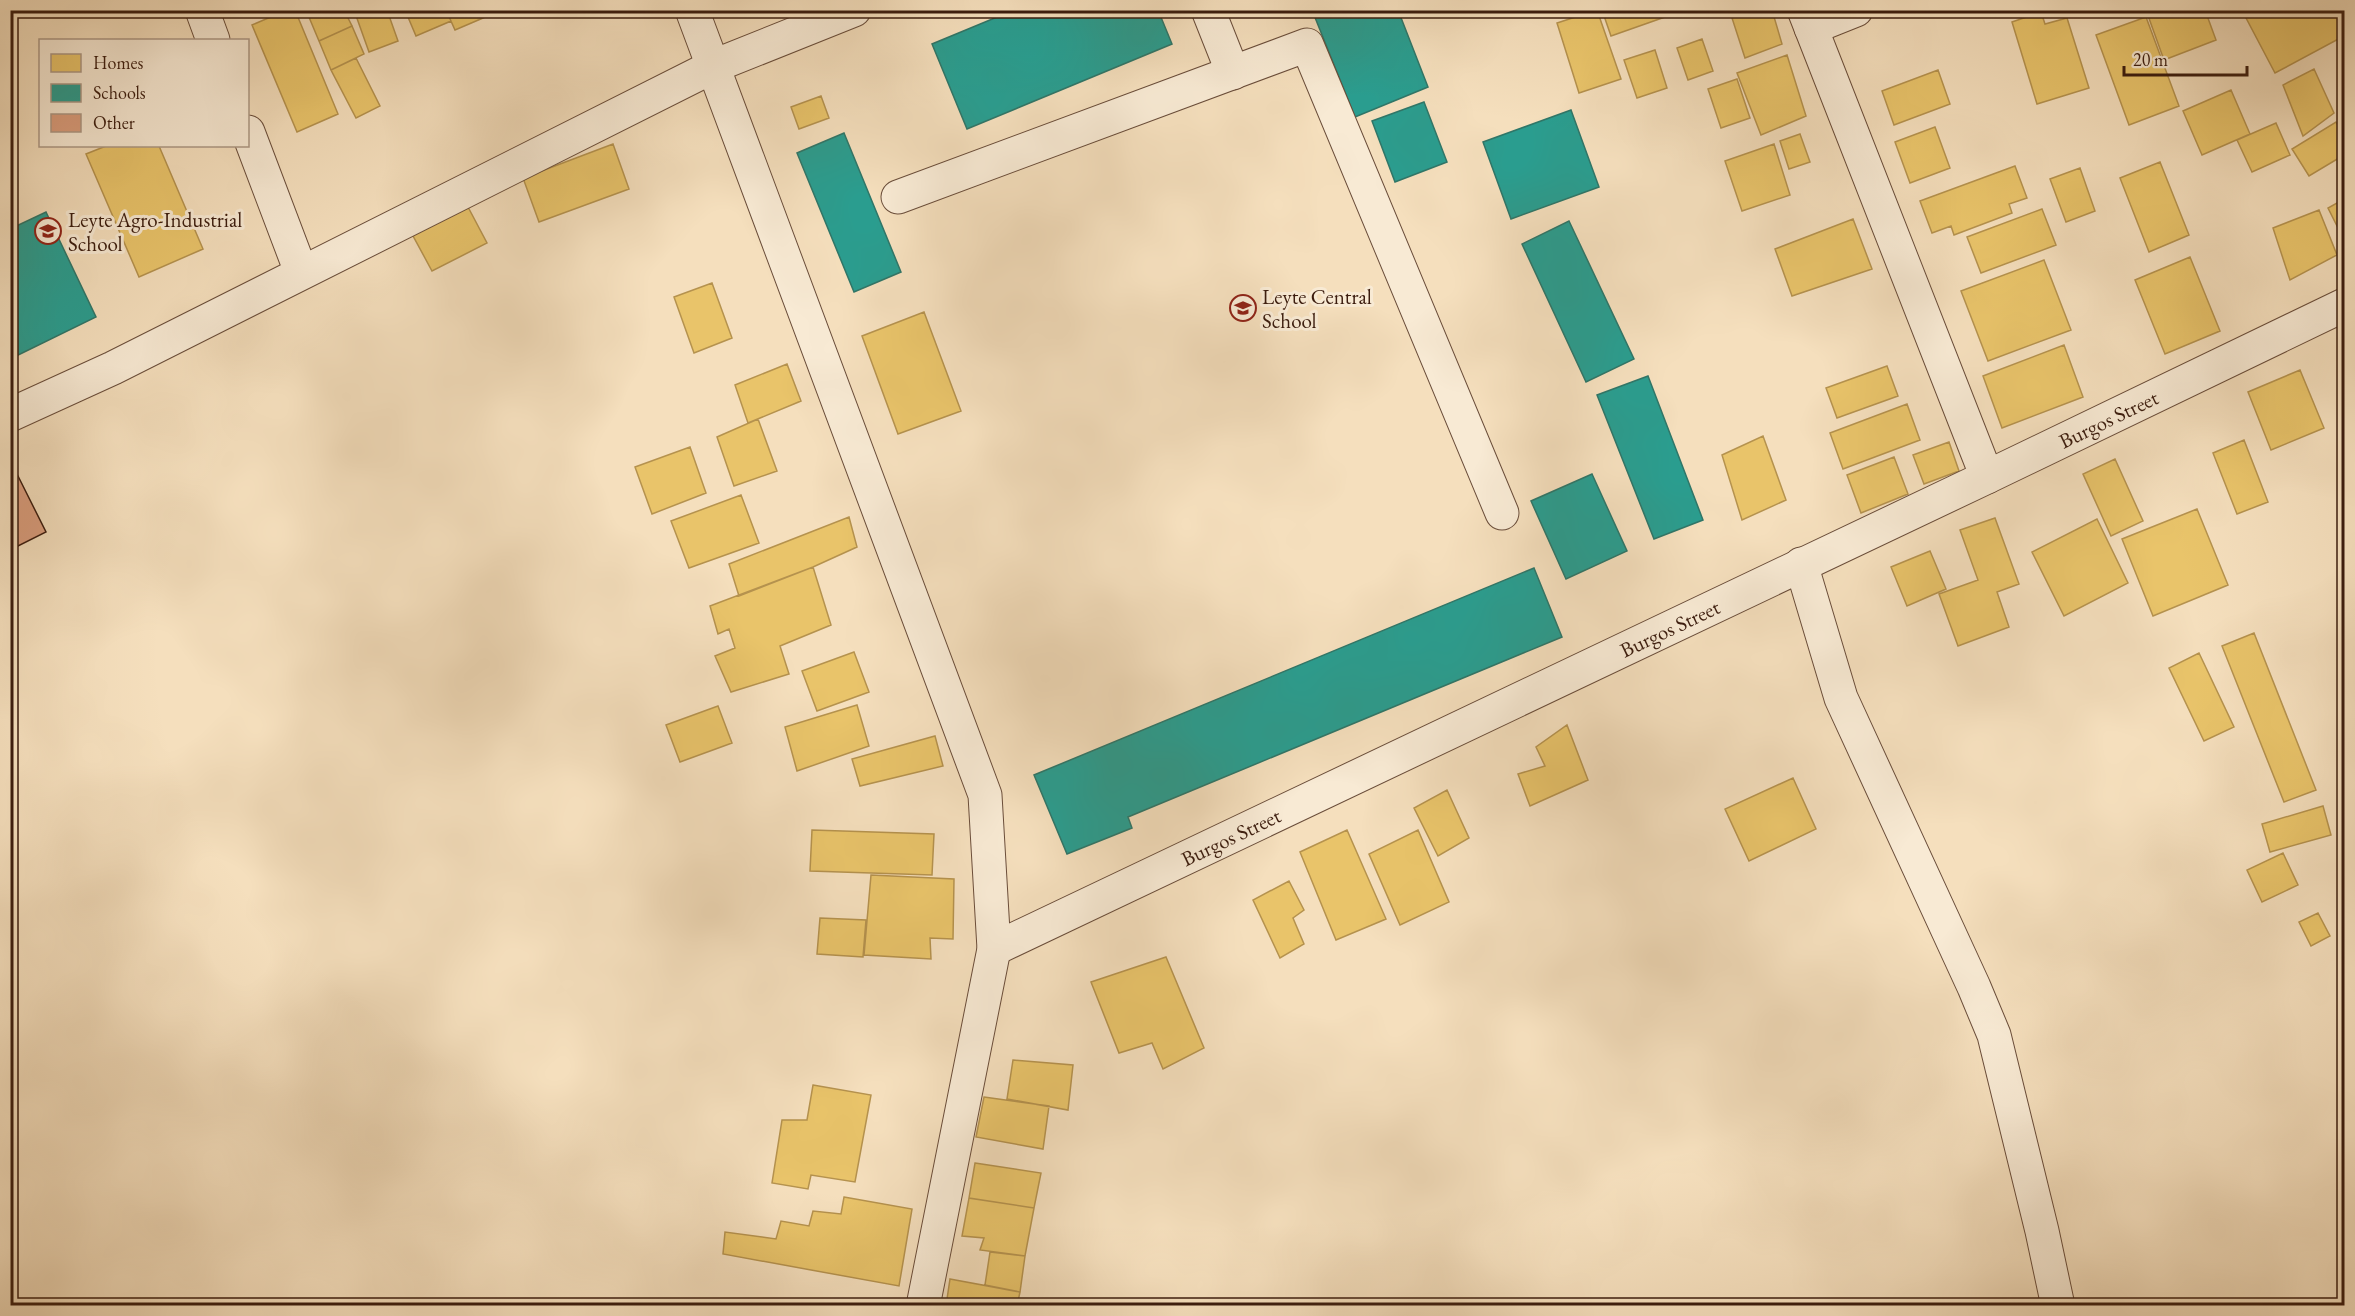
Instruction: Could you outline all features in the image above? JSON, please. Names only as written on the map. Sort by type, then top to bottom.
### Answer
[{"type":"street","points":[[202,10],[213,39]]},
{"type":"street","points":[[692,10],[985,795],[994,949],[923,1305]]},
{"type":"street","points":[[10,415],[113,368],[714,66],[854,10]]},
{"type":"street","points":[[1208,10],[1233,73]]},
{"type":"street","points":[[1856,10],[1807,19],[1987,477]]},
{"type":"street","points":[[898,197],[1307,45],[1502,513]]},
{"type":"street","points":[[249,135],[301,272]]},
{"type":"street","name":"Burgos Street","points":[[994,949],[2344,305]]},
{"type":"street","points":[[1801,564],[1840,698],[1994,1035],[2058,1305]]},
{"type":"building: Homes","points":[[287,10],[295,10],[338,114],[297,132],[252,25]]},
{"type":"building: Homes","points":[[306,10],[344,10],[352,26],[319,41]]},
{"type":"building: Homes","points":[[354,10],[387,10],[398,41],[369,52]]},
{"type":"building: Homes","points":[[405,10],[446,10],[451,21],[416,36]]},
{"type":"building: Homes","points":[[446,10],[496,10],[497,12],[455,30]]},
{"type":"building: Homes","points":[[1565,10],[1581,10],[1566,16]]},
{"type":"building: Homes","points":[[1597,10],[1621,79],[1579,93],[1557,23]]},
{"type":"building: Homes","points":[[1602,10],[1662,10],[1665,17],[1611,36]]},
{"type":"building: Homes","points":[[1753,10],[1772,10],[1782,44],[1745,58],[1732,18]]},
{"type":"building: Homes","points":[[2012,10],[2027,10],[2014,16]]},
{"type":"building: Homes","points":[[2146,10],[2205,10],[2216,40],[2164,60]]},
{"type":"building: Homes","points":[[2255,10],[2344,10],[2344,36],[2275,73],[2245,16]]},
{"type":"building: Homes","points":[[2041,12],[2045,24],[2067,18],[2089,88],[2037,104],[2012,22]]},
{"type":"building: Homes","points":[[2146,17],[2179,106],[2129,125],[2096,35]]},
{"type":"building: Homes","points":[[352,26],[364,54],[331,70],[319,41]]},
{"type":"building: Homes","points":[[1702,39],[1713,71],[1688,80],[1677,48]]},
{"type":"building: Homes","points":[[1655,50],[1667,88],[1637,98],[1624,60]]},
{"type":"building: Homes","points":[[1787,55],[1806,116],[1761,135],[1737,73]]},
{"type":"building: Homes","points":[[356,58],[380,106],[356,118],[331,70]]},
{"type":"building: Homes","points":[[2314,69],[2334,113],[2303,136],[2283,85]]},
{"type":"building: Homes","points":[[1938,70],[1950,104],[1894,125],[1882,91]]},
{"type":"building: Homes","points":[[1737,79],[1750,118],[1721,128],[1708,89]]},
{"type":"building: Homes","points":[[2231,90],[2250,134],[2202,155],[2183,111]]},
{"type":"building: Homes","points":[[821,96],[829,118],[799,129],[791,107]]},
{"type":"building: Homes","points":[[2336,122],[2344,137],[2344,155],[2309,176],[2292,149]]},
{"type":"building: Homes","points":[[2276,123],[2290,155],[2252,172],[2237,140]]},
{"type":"building: Homes","points":[[1935,127],[1950,168],[1910,183],[1895,142]]},
{"type":"building: Homes","points":[[1800,134],[1810,162],[1789,169],[1780,141]]},
{"type":"building: Homes","points":[[613,144],[629,189],[539,222],[523,178]]},
{"type":"building: Homes","points":[[1774,144],[1790,195],[1742,211],[1725,161]]},
{"type":"building: Homes","points":[[104,147],[159,147],[203,249],[139,277],[86,154]]},
{"type":"building: Homes","points":[[2160,162],[2189,235],[2149,252],[2120,178]]},
{"type":"building: Homes","points":[[2015,166],[2027,198],[2009,204],[2012,213],[1954,235],[1951,226],[1932,233],[1920,201]]},
{"type":"building: Homes","points":[[2080,168],[2095,211],[2066,222],[2050,179]]},
{"type":"building: Homes","points":[[2344,199],[2344,240],[2328,208]]},
{"type":"building: Homes","points":[[468,207],[487,243],[432,271],[412,234]]},
{"type":"building: Homes","points":[[2042,209],[2056,245],[1981,273],[1967,237]]},
{"type":"building: Homes","points":[[2319,210],[2337,255],[2290,280],[2273,228]]},
{"type":"building: Homes","points":[[1853,219],[1872,269],[1792,296],[1775,249]]},
{"type":"building: Homes","points":[[2190,257],[2220,331],[2165,354],[2135,280]]},
{"type":"building: Homes","points":[[2044,260],[2071,330],[1988,361],[1961,291]]},
{"type":"building: Homes","points":[[712,283],[732,338],[694,353],[674,297]]},
{"type":"building: Homes","points":[[924,312],[961,411],[898,434],[862,336]]},
{"type":"building: Homes","points":[[2064,345],[2083,397],[2002,428],[1983,376]]},
{"type":"building: Homes","points":[[787,364],[801,401],[748,423],[735,385]]},
{"type":"building: Homes","points":[[1887,366],[1898,396],[1837,418],[1826,388]]},
{"type":"building: Homes","points":[[2300,370],[2324,428],[2271,450],[2248,392]]},
{"type":"building: Homes","points":[[1907,404],[1920,440],[1843,469],[1830,433]]},
{"type":"building: Homes","points":[[758,419],[777,471],[734,486],[717,437]]},
{"type":"building: Homes","points":[[1763,436],[1786,500],[1742,520],[1722,455]]},
{"type":"building: Homes","points":[[2244,440],[2268,502],[2237,514],[2213,453]]},
{"type":"building: Homes","points":[[1949,442],[1959,471],[1924,484],[1913,455]]},
{"type":"building: Homes","points":[[690,447],[706,493],[652,514],[635,467]]},
{"type":"building: Homes","points":[[1894,457],[1908,494],[1861,513],[1847,475]]},
{"type":"building: Homes","points":[[2115,459],[2143,521],[2111,536],[2083,474]]},
{"type":"building: Homes","points":[[741,495],[759,543],[689,568],[671,521]]},
{"type":"building: Homes","points":[[2197,509],[2228,585],[2153,616],[2122,539]]},
{"type":"building: Homes","points":[[849,517],[857,547],[739,596],[729,564]]},
{"type":"building: Homes","points":[[1995,518],[2019,584],[1997,592],[2009,627],[1958,646],[1939,594],[1978,580],[1960,530]]},
{"type":"building: Homes","points":[[2097,519],[2128,583],[2064,616],[2032,552]]},
{"type":"building: Homes","points":[[1930,551],[1946,589],[1907,606],[1891,567]]},
{"type":"building: Homes","points":[[813,567],[831,625],[780,646],[789,674],[731,692],[715,656],[735,648],[729,629],[718,634],[710,606]]},
{"type":"building: Homes","points":[[2254,633],[2316,790],[2284,802],[2222,646]]},
{"type":"building: Homes","points":[[854,652],[869,692],[817,711],[802,671]]},
{"type":"building: Homes","points":[[2199,653],[2234,727],[2204,741],[2169,668]]},
{"type":"building: Homes","points":[[857,705],[869,746],[797,771],[785,727]]},
{"type":"building: Homes","points":[[718,706],[732,743],[680,762],[666,725]]},
{"type":"building: Homes","points":[[1567,725],[1588,780],[1530,806],[1518,774],[1545,766],[1536,747]]},
{"type":"building: Homes","points":[[935,736],[943,766],[860,786],[852,759]]},
{"type":"building: Homes","points":[[1793,778],[1816,829],[1749,861],[1725,809]]},
{"type":"building: Homes","points":[[1447,790],[1469,838],[1438,856],[1414,808]]},
{"type":"building: Homes","points":[[2323,806],[2331,835],[2270,852],[2262,824]]},
{"type":"building: Homes","points":[[812,830],[934,834],[932,875],[810,871]]},
{"type":"building: Homes","points":[[1347,830],[1386,919],[1336,940],[1300,852]]},
{"type":"building: Homes","points":[[1418,830],[1449,902],[1400,925],[1369,854]]},
{"type":"building: Homes","points":[[2283,853],[2298,885],[2262,902],[2247,870]]},
{"type":"building: Homes","points":[[871,875],[954,879],[953,939],[930,938],[931,959],[864,955]]},
{"type":"building: Homes","points":[[1289,881],[1304,910],[1293,918],[1304,944],[1280,958],[1253,900]]},
{"type":"building: Homes","points":[[2318,913],[2330,936],[2311,946],[2299,922]]},
{"type":"building: Homes","points":[[820,918],[866,920],[863,957],[817,954]]},
{"type":"building: Homes","points":[[1166,957],[1204,1048],[1163,1069],[1152,1043],[1119,1053],[1091,982]]},
{"type":"building: Homes","points":[[1013,1060],[1073,1065],[1068,1110],[1007,1099]]},
{"type":"building: Homes","points":[[813,1085],[871,1095],[855,1182],[811,1175],[808,1189],[772,1183],[782,1120],[807,1120]]},
{"type":"building: Homes","points":[[984,1097],[1049,1106],[1043,1149],[976,1137]]},
{"type":"building: Homes","points":[[975,1163],[1041,1173],[1034,1208],[969,1198]]},
{"type":"building: Homes","points":[[844,1197],[912,1209],[899,1286],[723,1254],[725,1232],[776,1239],[781,1221],[809,1226],[813,1211],[841,1214]]},
{"type":"building: Homes","points":[[969,1198],[1034,1208],[1025,1256],[980,1250],[984,1238],[962,1236]]},
{"type":"building: Homes","points":[[990,1252],[1025,1256],[1020,1292],[985,1285]]},
{"type":"building: Homes","points":[[950,1279],[1020,1292],[1017,1306],[946,1306]]},
{"type":"building: Schools","points":[[1014,10],[1158,10],[1172,44],[967,129],[932,44]]},
{"type":"building: Schools","points":[[1312,10],[1398,10],[1428,87],[1355,117]]},
{"type":"building: Schools","points":[[1424,102],[1447,162],[1395,182],[1372,121]]},
{"type":"building: Schools","points":[[1571,110],[1599,187],[1511,219],[1483,142]]},
{"type":"building: Schools","points":[[844,133],[901,272],[854,292],[797,153]]},
{"type":"building: Schools","points":[[46,212],[96,317],[10,359],[10,229]]},
{"type":"building: Schools","points":[[1569,221],[1634,359],[1586,382],[1522,244]]},
{"type":"building: Schools","points":[[1648,376],[1703,520],[1654,539],[1597,395]]},
{"type":"building: Schools","points":[[1592,474],[1627,551],[1566,579],[1531,501]]},
{"type":"building: Schools","points":[[1534,568],[1562,637],[1128,817],[1132,828],[1067,854],[1034,775]]},
{"type":"building: Other","points":[[17,474],[46,532],[10,550],[10,477]]},
{"type":"place","name":"Leyte Agro-Industrial School","points":[[48,231]]},
{"type":"place","name":"Leyte Central School","points":[[1243,308]]}]
